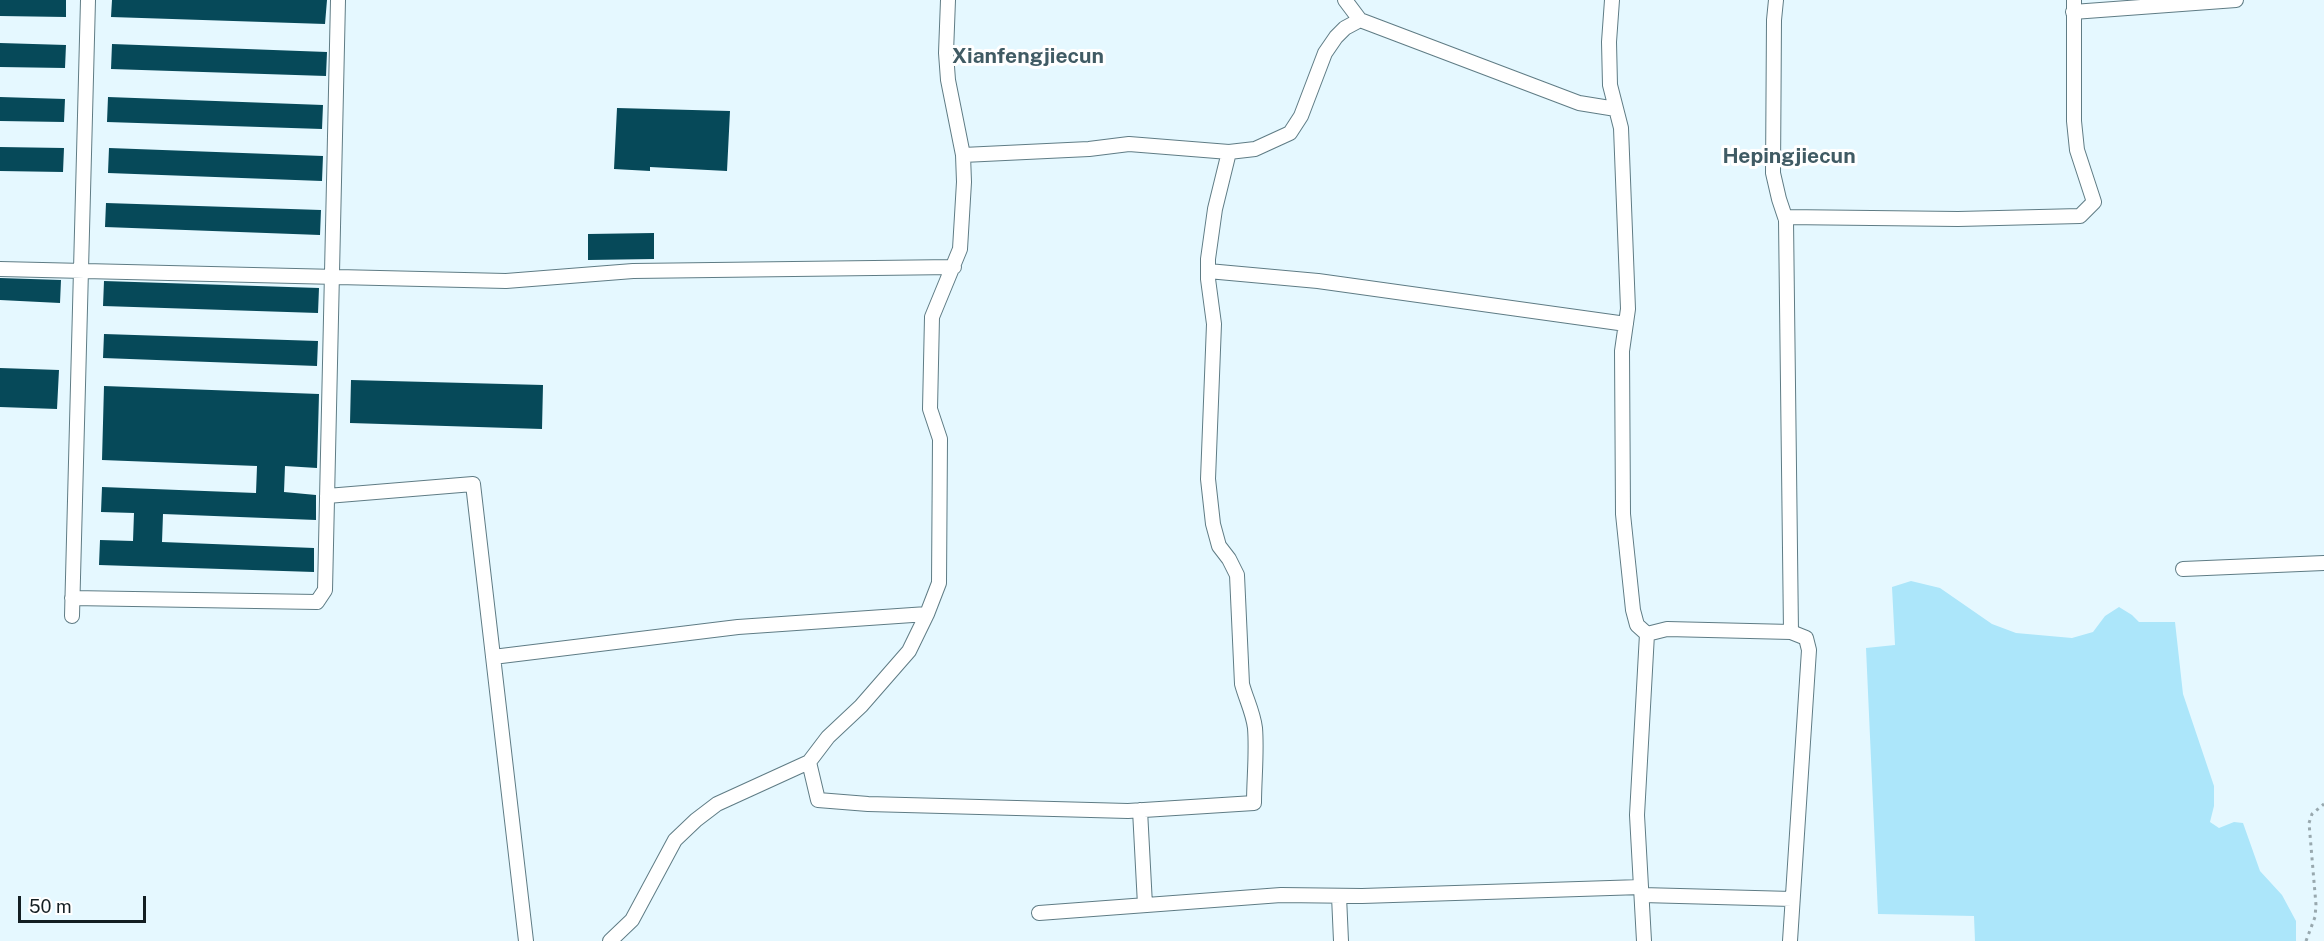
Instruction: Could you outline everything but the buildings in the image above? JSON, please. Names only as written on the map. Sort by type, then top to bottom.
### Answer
[{"type":"street","points":[[72,616],[88,0]]},
{"type":"street","points":[[72,598],[317,602],[325,590],[338,0]]},
{"type":"street","points":[[610,941],[632,920],[675,840],[696,820],[717,804],[809,762],[828,737],[861,706],[909,651],[939,583],[940,439],[930,409],[932,317],[960,249],[963,155],[948,80],[946,53],[948,0]]},
{"type":"street","points":[[1345,0],[1360,20],[1578,103],[1616,109]]},
{"type":"street","points":[[1612,0],[1609,42],[1610,86],[1621,128],[1628,309],[1622,351],[1623,514],[1632,610],[1637,625],[1647,634]]},
{"type":"street","points":[[1776,0],[1773,173],[1785,217],[1791,632]]},
{"type":"street","points":[[1785,217],[1958,219],[2080,216],[2094,202],[2077,150],[2074,121],[2074,6],[2236,0]]},
{"type":"street","points":[[963,155],[1089,149],[1129,144],[1229,152],[1255,149],[1290,133],[1301,116],[1325,53],[1345,28],[1360,20]]},
{"type":"street","points":[[809,762],[818,800],[868,804],[1140,810],[1254,803],[1255,729],[1250,705],[1242,684],[1237,575],[1219,546],[1213,524],[1208,479],[1214,324],[1208,271],[1215,209],[1229,152]]},
{"type":"street","points":[[0,269],[506,281],[633,271],[954,267]]},
{"type":"street","points":[[1208,271],[1318,281],[1626,324]]},
{"type":"street","points":[[327,496],[473,484],[526,941]]},
{"type":"street","points":[[2183,569],[2324,563]]},
{"type":"street","points":[[493,657],[738,627],[927,614]]},
{"type":"street","points":[[1647,634],[1667,629],[1791,632],[1806,638],[1809,650],[1790,941]]},
{"type":"street","points":[[1644,941],[1637,815],[1647,634]]},
{"type":"street","points":[[1140,810],[1145,905]]},
{"type":"street","points":[[1039,913],[1281,896],[1641,891],[1792,899]]},
{"type":"street","points":[[1339,896],[1341,941]]},
{"type":"path","points":[[2306,941],[2315,917],[2316,905],[2309,823],[2312,814],[2324,804]]},
{"type":"shaded area","points":[[1911,581],[1940,588],[1992,624],[2016,633],[2072,638],[2093,632],[2105,616],[2119,607],[2139,622],[2175,622],[2183,694],[2214,786],[2214,806],[2210,822],[2219,828],[2234,822],[2243,823],[2260,871],[2282,895],[2296,921],[2296,941],[1975,941],[1974,916],[1878,914],[1866,648],[1895,645],[1892,587]]},
{"type":"district","name":"Xianfengjiecun","points":[[1028,57]]},
{"type":"district","name":"Hepingjiecun","points":[[1789,157]]}]
